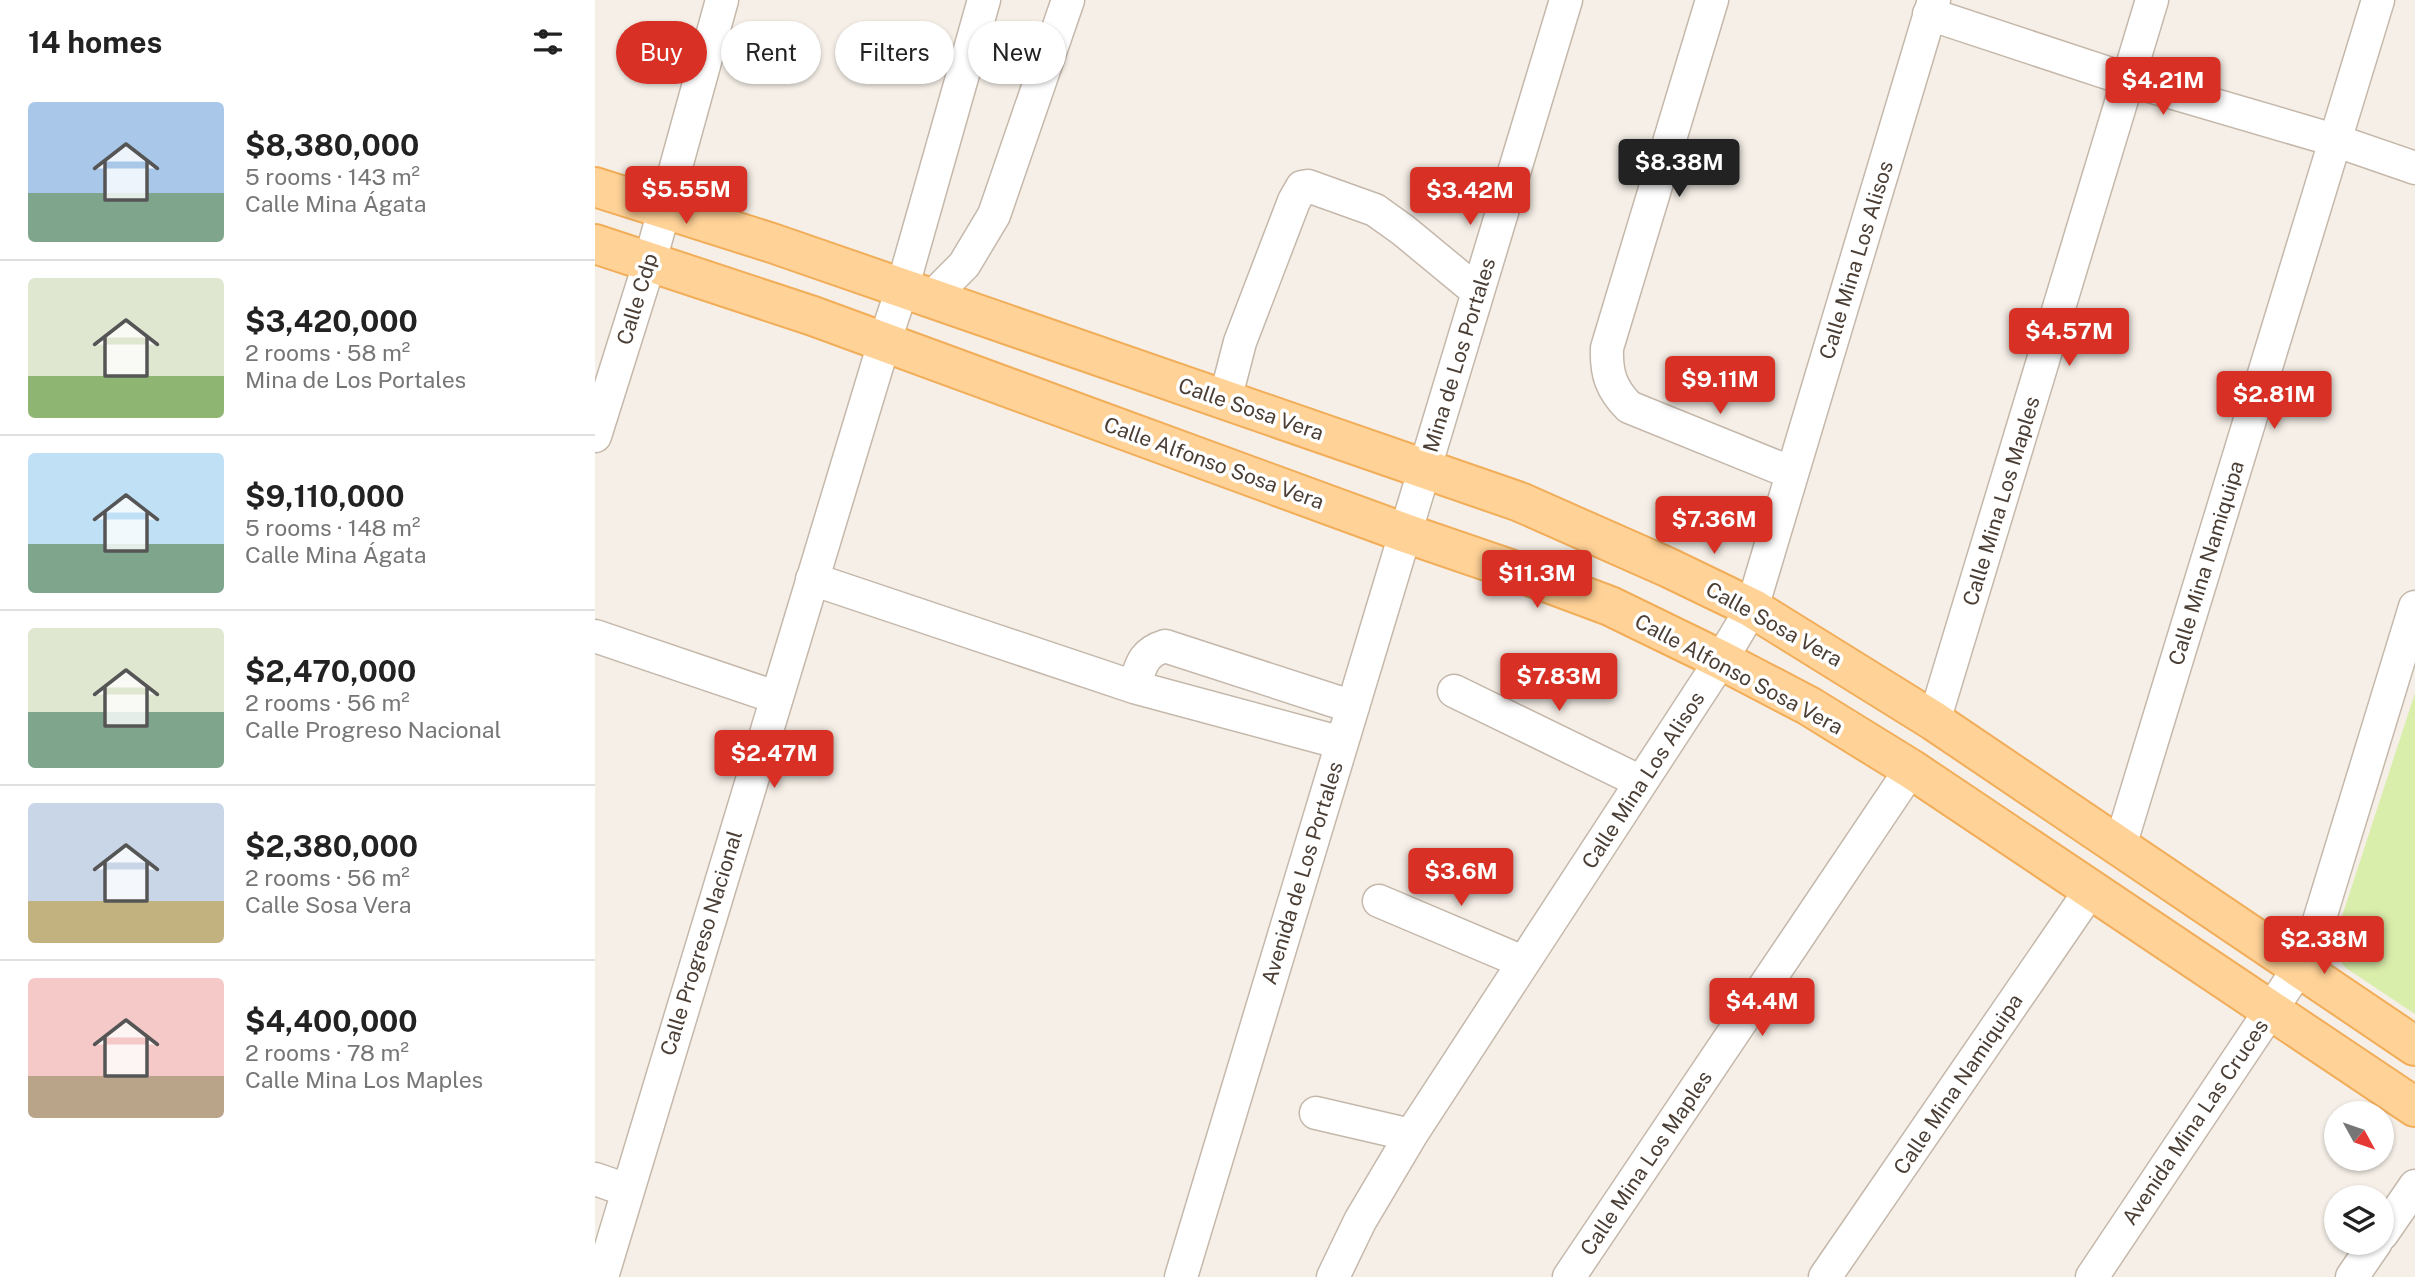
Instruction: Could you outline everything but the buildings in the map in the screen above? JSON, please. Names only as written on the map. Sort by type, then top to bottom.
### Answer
[{"type":"main road","points":[[595,187],[772,243],[916,294]]},
{"type":"main road","name":"Calle Alfonso Sosa Vera","points":[[595,244],[813,316],[1405,533],[1516,570],[1609,607],[1721,660],[1809,706],[1911,769],[2415,1107]]},
{"type":"main road","name":"Calle Sosa Vera","points":[[916,294],[1520,502],[1667,566],[1752,608],[1934,721],[2415,1046]]},
{"type":"street","name":"Calle Cdp","points":[[595,436],[650,261],[722,0]]},
{"type":"street","name":"Calle Progreso Nacional","points":[[601,1277],[884,343],[916,294],[984,0]]},
{"type":"street","points":[[916,294],[964,265],[994,215],[1068,0]]},
{"type":"street","name":"Mina de Los Portales","points":[[1425,469],[1566,0]]},
{"type":"street","points":[[1712,0],[1607,348],[1606,365],[1610,383],[1617,396],[1629,407],[1792,473]]},
{"type":"street","name":"Calle Mina Los Maples","points":[[1934,721],[2152,0]]},
{"type":"street","name":"Calle Mina Namiquipa","points":[[2120,846],[2378,0]]},
{"type":"street","points":[[1931,7],[2129,80],[2334,139],[2415,168]]},
{"type":"street","name":"Calle Mina Los Alisos","points":[[1333,1277],[1360,1221],[1411,1135],[1721,660],[1752,608],[1931,7]]},
{"type":"street","points":[[1225,400],[1240,342],[1294,201],[1302,187],[1308,186],[1375,210],[1478,292]]},
{"type":"street","name":"Avenida de Los Portales","points":[[1181,1277],[1425,469]]},
{"type":"street","points":[[812,579],[1134,687],[1342,743]]},
{"type":"street","name":"Avenida Mina Las Cruces","points":[[2092,1277],[2299,968],[2319,920],[2415,607]]},
{"type":"street","points":[[595,636],[775,697]]},
{"type":"street","points":[[1134,687],[1142,662],[1149,652],[1165,646],[1353,707]]},
{"type":"street","points":[[1454,691],[1641,782]]},
{"type":"street","name":"Calle Mina Los Maples","points":[[1569,1277],[1911,769]]},
{"type":"street","name":"Calle Mina Namiquipa","points":[[1825,1277],[2090,891]]},
{"type":"street","points":[[1379,901],[1524,962]]},
{"type":"street","points":[[1316,1113],[1411,1135]]},
{"type":"street","points":[[595,1179],[627,1190]]},
{"type":"street","points":[[2394,1217],[2415,1186]]},
{"type":"street","points":[[2352,1277],[2367,1255]]},
{"type":"green space","points":[[2415,693],[2415,1014],[2346,968],[2331,950]]}]
